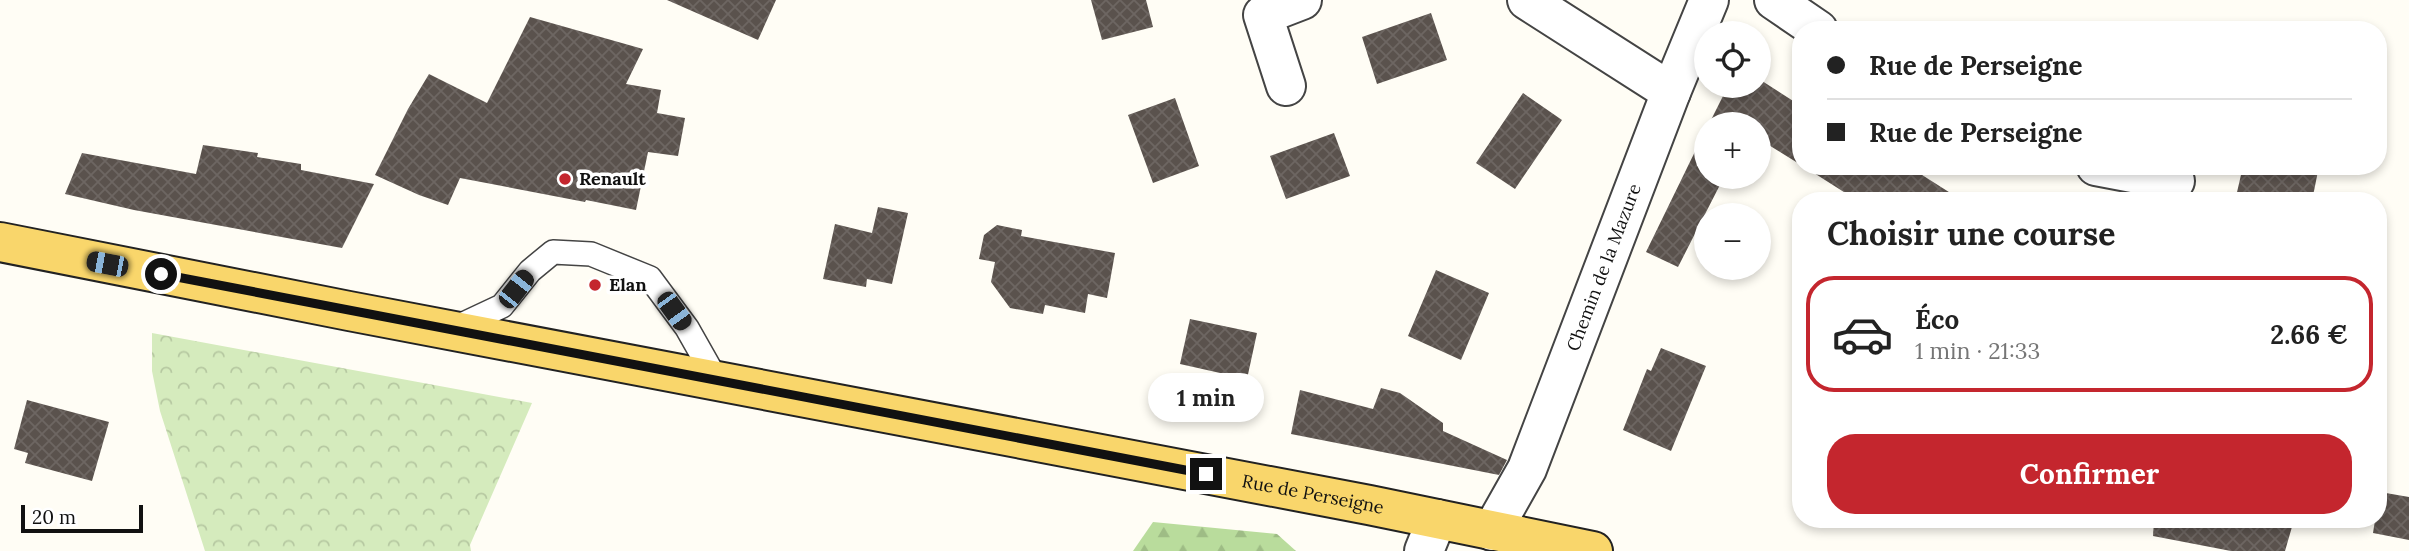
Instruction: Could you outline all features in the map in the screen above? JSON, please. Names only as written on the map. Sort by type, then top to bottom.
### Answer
[{"type":"main road","name":"Rue de Perseigne","points":[[0,242],[717,381],[1431,535],[1492,531],[1593,551]]},
{"type":"street","points":[[1286,86],[1263,15],[1302,0]]},
{"type":"street","points":[[1527,0],[1671,92]]},
{"type":"street","name":"Chemin de la Mazure","points":[[1492,531],[1527,469],[1671,92],[1709,0]]},
{"type":"street","points":[[1774,0],[1805,21]]},
{"type":"street","points":[[2143,175],[2175,181]]},
{"type":"lane","points":[[450,330],[502,306],[530,271],[553,252],[592,254],[650,278],[687,328],[717,381]]},
{"type":"green space","points":[[152,333],[532,403],[470,545],[471,551],[205,551],[160,411],[152,371]]},
{"type":"green space","points":[[1153,522],[1277,534],[1296,551],[1133,551]]},
{"type":"building","points":[[667,0],[776,0],[758,40]]},
{"type":"building","points":[[1091,0],[1146,0],[1153,27],[1102,40]]},
{"type":"building","points":[[1431,13],[1447,60],[1377,84],[1362,37]]},
{"type":"building","points":[[530,17],[643,49],[626,84],[661,90],[657,113],[685,118],[678,156],[648,152],[636,210],[460,178],[448,205],[375,175],[429,74],[487,103]]},
{"type":"building","points":[[1771,87],[1792,100],[1792,159],[1771,146],[1771,112],[1715,112],[1722,98],[1771,98]]},
{"type":"building","points":[[1523,93],[1562,120],[1515,189],[1476,163]]},
{"type":"building","points":[[1175,98],[1199,166],[1153,183],[1128,115]]},
{"type":"building","points":[[1334,133],[1350,176],[1286,199],[1270,156]]},
{"type":"building","points":[[203,145],[258,153],[257,157],[301,164],[301,170],[374,184],[342,248],[134,210],[65,194],[82,153],[196,174]]},
{"type":"building","points":[[1694,154],[1694,189],[1718,189],[1711,203],[1694,203],[1694,236],[1678,267],[1646,252]]},
{"type":"building","points":[[1817,175],[1922,175],[1949,192],[1844,192]]},
{"type":"building","points":[[2241,175],[2317,175],[2314,192],[2237,192]]},
{"type":"building","points":[[878,207],[908,213],[892,284],[867,279],[866,287],[823,279],[835,224],[872,233]]},
{"type":"building","points":[[997,225],[1022,230],[1021,236],[1115,253],[1107,298],[1088,294],[1085,313],[1045,305],[1043,314],[1010,308],[991,282],[995,262],[979,259],[984,235]]},
{"type":"building","points":[[1436,270],[1489,293],[1461,360],[1408,336]]},
{"type":"building","points":[[1190,319],[1257,333],[1247,379],[1180,364]]},
{"type":"building","points":[[1661,348],[1706,366],[1671,451],[1623,430],[1647,369],[1651,371]]},
{"type":"building","points":[[1381,388],[1400,393],[1443,423],[1443,431],[1507,460],[1499,475],[1291,434],[1300,390],[1373,409]]},
{"type":"building","points":[[27,400],[109,422],[92,481],[25,463],[28,453],[14,449]]},
{"type":"building","points":[[2387,493],[2409,497],[2409,540],[2373,533],[2374,528],[2387,528]]},
{"type":"building","points":[[2154,528],[2292,528],[2285,551],[2231,551],[2153,536]]},
{"type":"place","name":"Renault","points":[[565,179]]},
{"type":"place","name":"Elan","points":[[595,285]]},
{"type":"route","points":[[161,274],[1206,474]]}]
